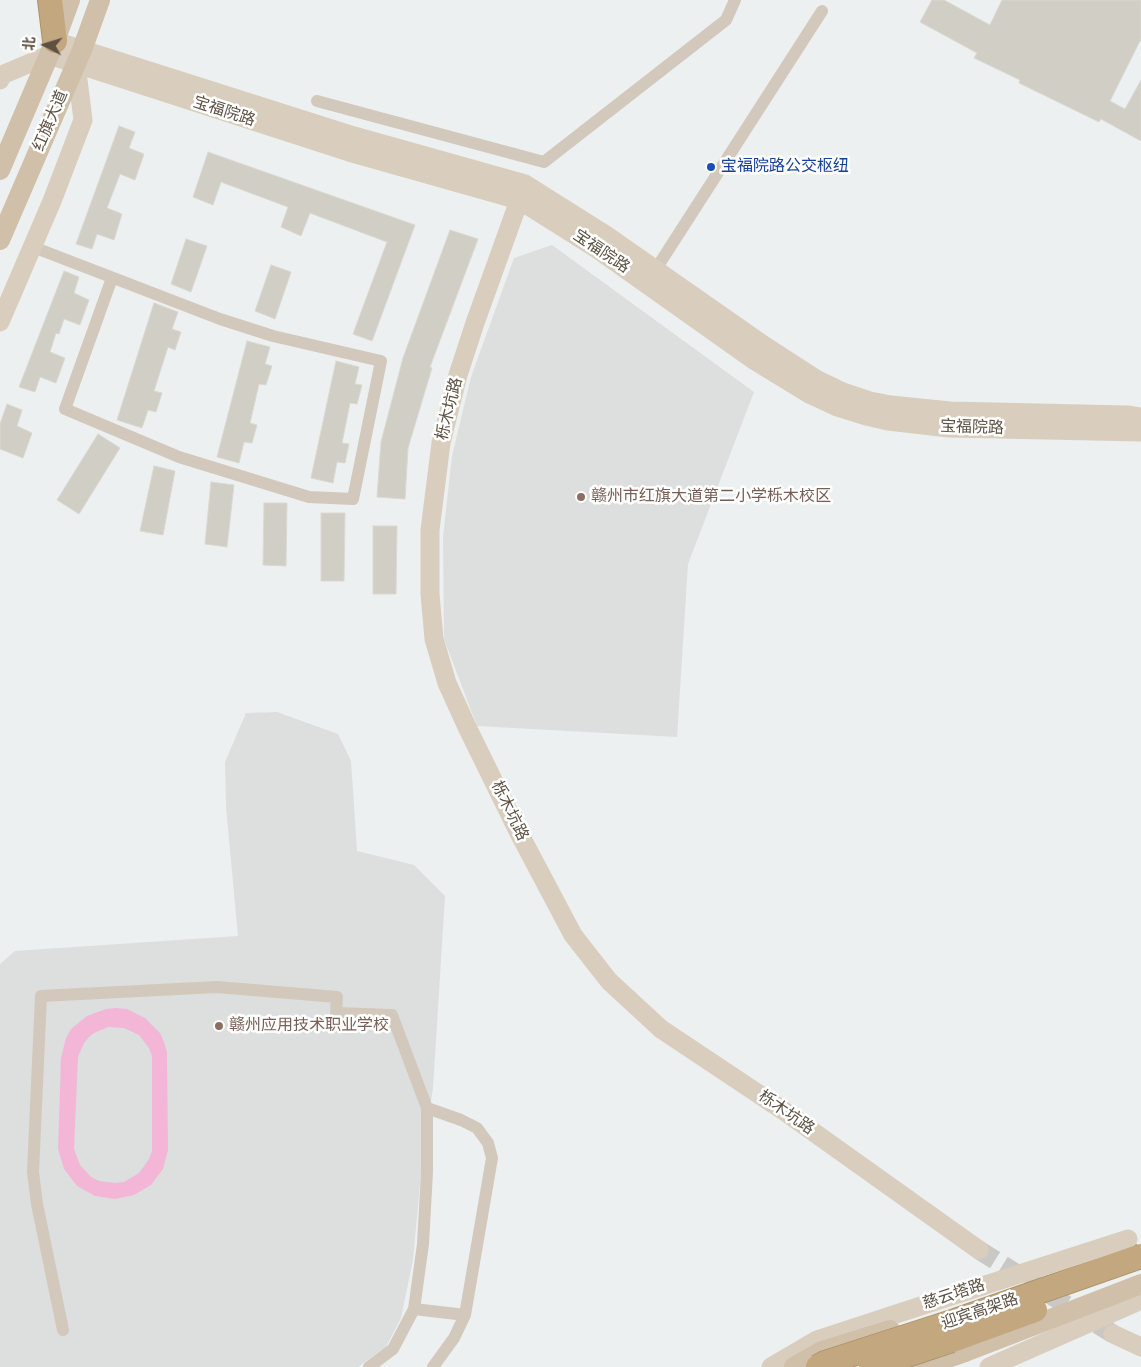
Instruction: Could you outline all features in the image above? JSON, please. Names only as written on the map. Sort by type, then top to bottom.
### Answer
[{"type":"highway","points":[[50,0],[52,48]]},
{"type":"highway","name":"迎宾高架路","points":[[818,1367],[825,1363],[955,1321],[1137,1244]]},
{"type":"highway","name":"迎宾高架路","points":[[871,1367],[958,1338],[1141,1271]]},
{"type":"main road","name":"红旗大道","points":[[0,170],[52,48],[70,0]]},
{"type":"main road","name":"红旗大道","points":[[0,240],[79,57],[100,0]]},
{"type":"main road","name":"慈云塔路","points":[[794,1367],[822,1351],[948,1304],[1137,1244]]},
{"type":"main road","points":[[922,1367],[1141,1283]]},
{"type":"street","points":[[317,101],[544,162],[726,20],[736,0]]},
{"type":"street","points":[[651,276],[822,11]]},
{"type":"street","name":"宝福院路","points":[[52,48],[349,152],[522,192],[606,235],[651,276],[755,361],[809,394],[837,406],[888,422],[949,428],[1141,432]]},
{"type":"street","points":[[0,80],[2,75],[52,48]]},
{"type":"street","points":[[0,322],[83,120],[79,57]]},
{"type":"street","name":"栎木坑路","points":[[522,192],[458,375],[441,443],[430,530],[430,594],[434,639],[447,683],[467,728],[573,935],[609,981],[661,1029],[784,1111],[980,1250]]},
{"type":"street","points":[[32,247],[220,319],[273,336],[381,361],[353,500],[309,497],[180,457],[65,409],[112,278]]},
{"type":"street","name":"宝福院路","points":[[651,276],[816,379],[843,392],[870,401],[950,411],[1141,417]]},
{"type":"street","points":[[63,1330],[37,1204],[33,1172],[41,996],[217,987],[337,997],[336,1013],[392,1015],[427,1108],[427,1172],[423,1244],[414,1309],[393,1349],[369,1367]]},
{"type":"street","points":[[427,1108],[477,1128],[488,1143],[492,1158],[464,1315],[454,1338],[432,1367]]},
{"type":"street","points":[[989,1367],[1141,1300]]},
{"type":"street","name":"慈云塔路","points":[[771,1367],[817,1340],[948,1304]]},
{"type":"street","points":[[414,1309],[464,1315]]},
{"type":"street","points":[[1113,1334],[1141,1347]]},
{"type":"shaded area","name":"赣州市红旗大道第二小学栎木校区","points":[[552,245],[754,392],[688,564],[677,737],[477,726],[444,639],[443,537],[452,456],[471,377],[514,258]]},
{"type":"shaded area","name":"赣州应用技术职业学校","points":[[277,712],[338,734],[351,761],[357,851],[414,865],[445,896],[433,1088],[422,1162],[413,1260],[401,1318],[386,1347],[358,1367],[0,1367],[0,964],[15,951],[238,936],[226,807],[225,762],[246,713]]},
{"type":"shaded area","points":[[106,1009],[127,1009],[145,1018],[160,1033],[167,1052],[168,1150],[163,1169],[151,1185],[134,1195],[115,1199],[95,1196],[77,1186],[64,1169],[58,1149],[61,1058],[66,1038],[71,1029],[87,1016]],"holes":[[[108,1027],[124,1028],[139,1035],[149,1048],[152,1056],[152,1151],[139,1173],[124,1182],[115,1183],[99,1181],[91,1177],[80,1165],[74,1149],[78,1057],[84,1043],[94,1033]]]},
{"type":"building","points":[[932,0],[944,0],[990,25],[1002,0],[1141,0],[1141,39],[1110,101],[1125,109],[1141,80],[1141,141],[1101,119],[1099,122],[1019,83],[1020,80],[974,58],[977,53],[920,22]]},
{"type":"building","points":[[119,126],[135,132],[129,148],[144,154],[135,180],[120,174],[107,208],[122,214],[114,240],[97,234],[92,249],[76,244]]},
{"type":"building","points":[[208,152],[415,225],[372,341],[353,334],[387,242],[310,213],[301,236],[281,227],[288,207],[221,182],[213,205],[193,197]]},
{"type":"building","points":[[450,230],[478,239],[430,367],[432,368],[408,448],[405,499],[377,497],[381,442],[403,358]]},
{"type":"building","points":[[186,239],[207,246],[191,292],[171,284]]},
{"type":"building","points":[[271,265],[291,272],[275,319],[255,311]]},
{"type":"building","points":[[64,271],[79,277],[74,293],[89,300],[80,325],[64,319],[59,334],[56,333],[50,352],[65,358],[56,383],[40,377],[35,392],[19,387]]},
{"type":"building","points":[[154,303],[178,312],[172,329],[181,332],[175,350],[168,347],[154,391],[162,393],[156,412],[148,410],[142,428],[117,420]]},
{"type":"building","points":[[247,341],[270,347],[265,364],[272,366],[266,385],[259,384],[250,423],[257,425],[252,443],[244,442],[239,463],[217,457]]},
{"type":"building","points":[[336,361],[359,367],[355,384],[362,385],[357,404],[350,403],[342,443],[349,444],[345,463],[337,462],[333,483],[311,478]]},
{"type":"building","points":[[7,404],[22,410],[17,426],[32,433],[23,458],[0,449],[0,424]]},
{"type":"building","points":[[98,434],[120,448],[79,514],[57,500]]},
{"type":"building","points":[[154,466],[175,471],[163,535],[140,531]]},
{"type":"building","points":[[211,482],[234,485],[227,547],[205,544]]},
{"type":"building","points":[[264,503],[287,503],[286,566],[263,565]]},
{"type":"building","points":[[321,513],[345,513],[344,581],[321,581]]},
{"type":"building","points":[[373,526],[397,526],[396,594],[373,594]]},
{"type":"tunnel","points":[[979,1250],[1113,1334]]},
{"type":"place","name":"宝福院路公交枢纽","points":[[711,167]]},
{"type":"place","name":"赣州市红旗大道第二小学栎木校区","points":[[581,497]]},
{"type":"place","name":"赣州应用技术职业学校","points":[[219,1026]]}]
